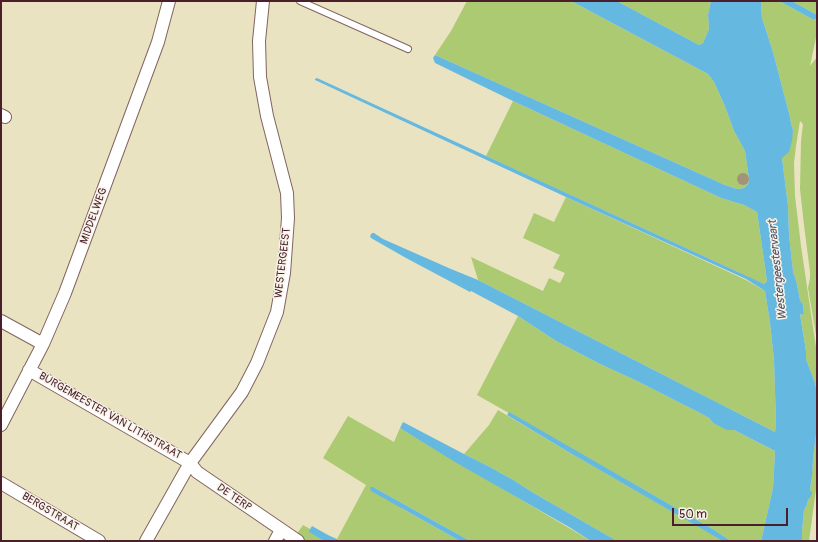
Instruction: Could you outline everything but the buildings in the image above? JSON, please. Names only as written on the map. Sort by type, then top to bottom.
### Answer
[{"type":"street","name":"MIDDELWEG","points":[[1,425],[43,344],[65,293],[156,50],[169,1]]},
{"type":"street","name":"WESTERGEEST","points":[[146,541],[190,463],[242,392],[257,363],[277,312],[284,273],[288,218],[287,194],[267,116],[260,77],[259,41],[263,1]]},
{"type":"street","points":[[1,321],[43,344]]},
{"type":"street","name":"BURGEMEESTER VAN LITHSTRAAT","points":[[29,370],[190,463]]},
{"type":"street","name":"DE TERP","points":[[190,463],[197,472],[298,541]]},
{"type":"street","name":"BERGSTRAAT","points":[[1,483],[99,541]]},
{"type":"street","points":[[275,541],[281,530]]},
{"type":"lane","points":[[300,1],[408,49]]},
{"type":"green space","points":[[467,1],[571,1],[708,74],[714,82],[734,131],[745,151],[749,179],[748,184],[744,188],[737,189],[725,185],[435,55],[451,31]]},
{"type":"green space","points":[[617,1],[711,1],[708,15],[709,29],[703,43],[699,45]]},
{"type":"green space","points":[[762,1],[779,1],[814,20],[817,18],[817,33],[810,66],[817,57],[817,341],[808,288],[810,272],[800,189],[801,141],[803,124],[800,121],[794,163],[795,196],[801,246],[817,354],[817,393],[806,359],[800,314],[804,315],[803,305],[800,300],[793,271],[789,235],[788,206],[782,158],[793,130],[773,52],[762,18]]},
{"type":"green space","points":[[792,1],[817,1],[817,15]]},
{"type":"green space","points":[[513,101],[721,198],[744,205],[757,212],[767,281],[764,284],[752,279],[486,156]]},
{"type":"green space","points":[[566,197],[746,280],[765,291],[774,360],[775,432],[478,280],[471,257],[543,291],[549,278],[560,283],[565,273],[553,268],[560,255],[523,238],[534,213],[554,222]]},
{"type":"green space","points":[[518,316],[556,341],[700,413],[709,418],[713,423],[727,429],[734,430],[775,451],[773,488],[761,541],[731,541],[711,528],[477,395]]},
{"type":"green space","points":[[498,410],[724,541],[617,541],[515,481],[464,454],[489,425]]},
{"type":"green space","points":[[348,416],[394,442],[400,428],[591,541],[470,541],[373,487],[403,509],[460,541],[341,541],[337,539],[366,485],[323,458]]},
{"type":"green space","points":[[817,427],[817,482],[809,541],[802,541],[804,510],[807,505],[811,485]]},
{"type":"green space","points":[[303,525],[310,529],[310,532],[324,541],[304,541],[296,535]]},
{"type":"water","name":"Westergeestervaart","points":[[571,1],[617,1],[699,45],[703,43],[709,29],[708,15],[711,1],[762,1],[762,18],[773,52],[793,130],[789,152],[782,158],[788,206],[789,235],[793,271],[800,300],[803,305],[804,315],[800,314],[806,359],[817,393],[817,427],[810,491],[812,494],[804,510],[802,541],[761,541],[773,488],[775,451],[734,430],[727,430],[713,423],[709,418],[700,413],[556,341],[518,316],[406,258],[370,236],[374,233],[383,239],[478,280],[775,432],[774,360],[765,291],[746,279],[315,80],[317,78],[764,284],[767,281],[757,212],[744,205],[721,198],[435,63],[433,58],[435,55],[725,185],[737,189],[744,188],[748,184],[749,179],[745,151],[734,131],[714,82],[708,74]]},
{"type":"water","points":[[779,1],[792,1],[817,15],[817,18],[814,20]]},
{"type":"water","points":[[509,412],[731,541],[723,541],[565,450],[507,415]]},
{"type":"water","points":[[403,422],[490,467],[617,541],[591,541],[455,462],[400,428]]},
{"type":"water","points":[[371,487],[470,541],[460,541],[371,491]]},
{"type":"water","points":[[312,526],[341,541],[324,541],[309,532]]}]
